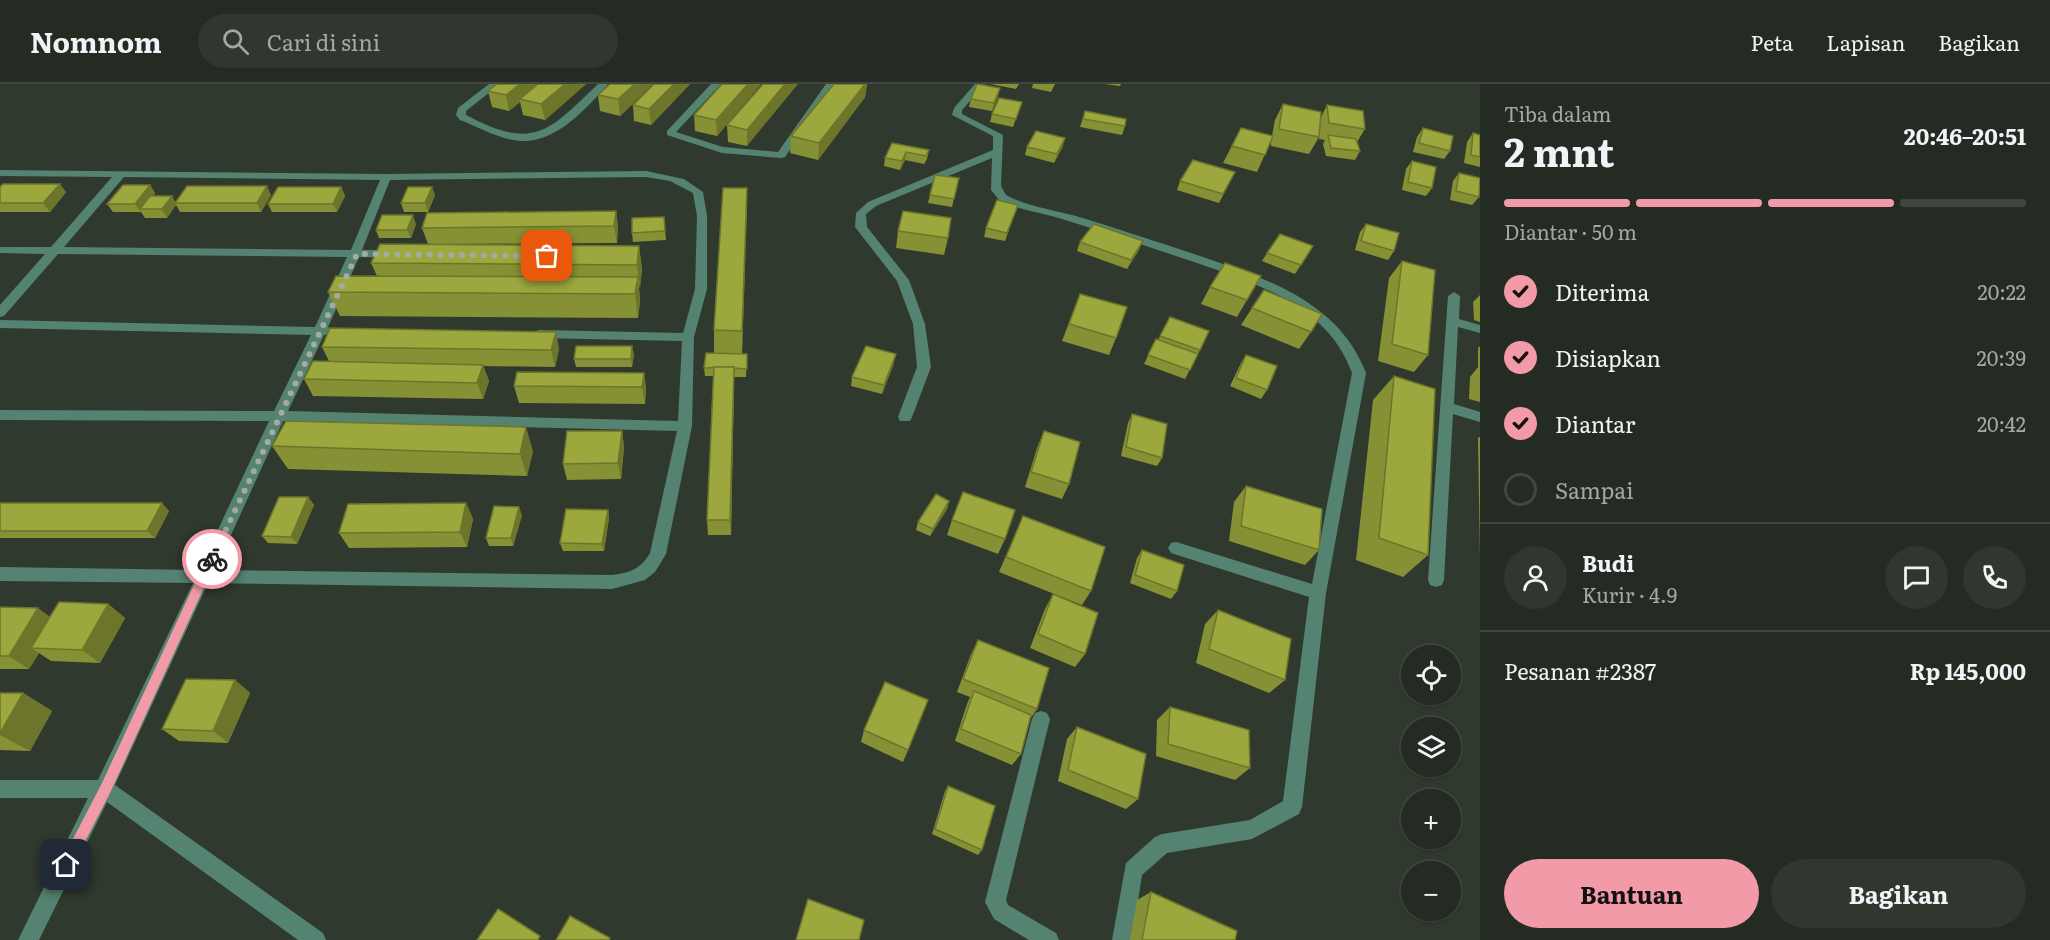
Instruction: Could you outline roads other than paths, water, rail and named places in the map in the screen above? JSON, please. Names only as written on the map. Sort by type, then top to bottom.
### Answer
[{"type":"street","points":[[495,84],[461,110],[461,115],[463,118],[524,138],[537,138],[551,131],[603,84]]},
{"type":"street","points":[[716,84],[670,133],[722,150],[781,154],[831,84]]},
{"type":"street","points":[[980,84],[957,110],[957,115],[998,135],[999,151],[995,189],[1007,200],[1157,245],[1272,287],[1311,312],[1355,357],[1359,373],[1318,593],[1292,807],[1252,829],[1162,844],[1133,870],[1122,940]]},
{"type":"street","points":[[905,417],[924,367],[919,324],[903,280],[861,227],[861,213],[873,204],[999,151]]},
{"type":"street","points":[[0,173],[386,177],[620,174],[665,176],[686,183],[698,192],[702,216],[701,289],[688,337],[685,426],[658,554],[653,565],[642,576],[612,582],[0,574]]},
{"type":"street","points":[[0,313],[122,174]]},
{"type":"street","points":[[28,940],[105,789],[278,416],[322,330],[357,254],[386,177]]},
{"type":"street","points":[[0,250],[405,254]]},
{"type":"street","points":[[1436,580],[1454,296]]},
{"type":"street","points":[[1452,321],[1480,329]]},
{"type":"street","points":[[0,324],[345,331]]},
{"type":"street","points":[[523,334],[688,337]]},
{"type":"street","points":[[1447,407],[1480,417]]},
{"type":"street","points":[[0,415],[278,416],[685,426]]},
{"type":"street","points":[[1176,548],[1318,593]]},
{"type":"street","points":[[1041,718],[995,902],[1001,912],[1048,940]]},
{"type":"street","points":[[0,789],[105,789],[316,940]]}]
